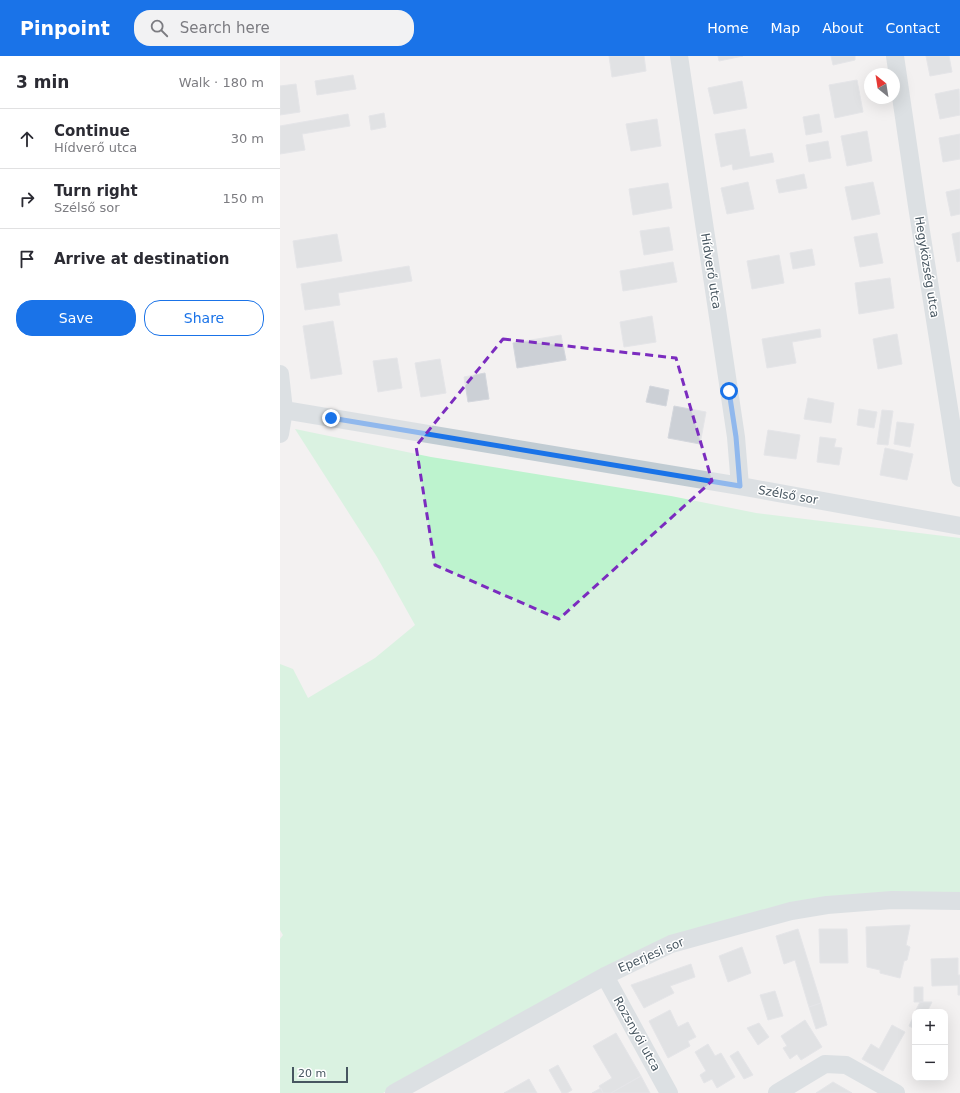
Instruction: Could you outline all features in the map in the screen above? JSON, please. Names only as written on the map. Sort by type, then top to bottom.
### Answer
[{"type":"street","name":"Hídverő utca","points":[[679,56],[736,437],[740,486]]},
{"type":"street","name":"Hegyközség utca","points":[[895,56],[960,478]]},
{"type":"street","points":[[280,374],[284,410],[280,434]]},
{"type":"street","name":"Szélső sor","points":[[284,410],[740,486],[960,526]]},
{"type":"street","name":"Eperjesi sor","points":[[394,1093],[605,976],[672,944],[791,911],[892,900],[960,901]]},
{"type":"street","name":"Rozsnyói utca","points":[[605,976],[669,1093]]},
{"type":"street","points":[[777,1093],[825,1064],[846,1065],[896,1093]]},
{"type":"highlighted area","points":[[503,339],[676,358],[712,481],[559,619],[435,565],[416,446]]},
{"type":"green space","points":[[295,429],[431,457],[671,496],[756,513],[960,538],[960,892],[823,897],[597,973],[383,1093],[280,1093],[280,939],[283,935],[280,930],[280,664],[293,669],[308,698],[375,658],[415,625],[377,557]]},
{"type":"building","points":[[609,56],[644,56],[646,71],[612,77]]},
{"type":"building","points":[[718,56],[743,56],[719,61]]},
{"type":"building","points":[[831,56],[855,56],[855,60],[833,65]]},
{"type":"building","points":[[926,56],[949,56],[952,72],[930,76]]},
{"type":"building","points":[[353,75],[356,89],[317,95],[315,81]]},
{"type":"building","points":[[857,80],[863,112],[835,118],[829,85]]},
{"type":"building","points":[[742,81],[747,108],[714,114],[708,88]]},
{"type":"building","points":[[296,84],[300,112],[280,115],[280,86]]},
{"type":"building","points":[[959,89],[960,115],[940,119],[935,94]]},
{"type":"building","points":[[384,113],[386,127],[371,130],[369,116]]},
{"type":"building","points":[[348,114],[350,126],[302,134],[305,150],[280,154],[280,126]]},
{"type":"building","points":[[819,114],[822,132],[806,135],[803,117]]},
{"type":"building","points":[[657,119],[661,146],[631,151],[626,124]]},
{"type":"building","points":[[745,129],[750,157],[772,153],[774,162],[733,170],[732,164],[721,167],[715,134]]},
{"type":"building","points":[[867,131],[872,161],[847,166],[841,136]]},
{"type":"building","points":[[960,134],[960,159],[943,162],[939,138]]},
{"type":"building","points":[[828,141],[831,158],[809,162],[806,145]]},
{"type":"building","points":[[804,174],[807,188],[779,193],[776,180]]},
{"type":"building","points":[[748,182],[754,209],[727,214],[721,188]]},
{"type":"building","points":[[873,182],[880,214],[852,220],[845,187]]},
{"type":"building","points":[[668,183],[672,208],[633,215],[629,189]]},
{"type":"building","points":[[960,189],[960,214],[951,216],[946,192]]},
{"type":"building","points":[[669,227],[673,250],[644,255],[640,231]]},
{"type":"building","points":[[960,232],[960,261],[957,262],[952,234]]},
{"type":"building","points":[[877,233],[883,263],[860,267],[854,237]]},
{"type":"building","points":[[337,234],[342,261],[297,268],[293,241]]},
{"type":"building","points":[[812,249],[815,265],[793,269],[790,253]]},
{"type":"building","points":[[779,255],[784,283],[752,289],[747,261]]},
{"type":"building","points":[[673,262],[677,282],[623,291],[620,271]]},
{"type":"building","points":[[409,266],[412,281],[338,293],[340,305],[305,310],[301,284]]},
{"type":"building","points":[[890,278],[894,308],[859,314],[855,283]]},
{"type":"building","points":[[652,316],[656,342],[624,347],[620,322]]},
{"type":"building","points":[[333,321],[342,374],[311,379],[303,326]]},
{"type":"building","points":[[820,329],[821,337],[792,342],[796,363],[767,368],[762,339]]},
{"type":"building","points":[[897,334],[902,364],[878,369],[873,339]]},
{"type":"building","points":[[561,335],[566,360],[517,368],[513,343]]},
{"type":"building","points":[[397,358],[402,388],[378,392],[373,361]]},
{"type":"building","points":[[440,359],[446,393],[421,397],[415,363]]},
{"type":"building","points":[[485,373],[489,399],[468,402],[464,377]]},
{"type":"building","points":[[650,386],[669,390],[666,406],[646,402]]},
{"type":"building","points":[[808,398],[834,403],[831,423],[804,419]]},
{"type":"building","points":[[674,406],[706,412],[700,444],[668,438]]},
{"type":"building","points":[[859,409],[877,412],[874,428],[857,425]]},
{"type":"building","points":[[882,410],[893,411],[888,445],[877,444]]},
{"type":"building","points":[[897,422],[914,424],[910,447],[894,444]]},
{"type":"building","points":[[768,430],[800,435],[796,459],[764,455]]},
{"type":"building","points":[[820,437],[836,439],[834,447],[842,448],[839,465],[817,462]]},
{"type":"building","points":[[885,448],[913,454],[907,480],[880,475]]},
{"type":"building","points":[[910,925],[906,945],[910,947],[907,960],[904,961],[900,978],[880,973],[880,970],[867,967],[866,927]]},
{"type":"building","points":[[798,929],[821,1003],[809,1007],[795,960],[784,964],[776,936]]},
{"type":"building","points":[[819,929],[847,929],[848,963],[820,963]]},
{"type":"building","points":[[742,947],[751,973],[728,982],[719,956]]},
{"type":"building","points":[[958,958],[960,995],[958,995],[958,985],[932,986],[931,959]]},
{"type":"building","points":[[691,964],[695,977],[670,986],[674,993],[644,1008],[631,985]]},
{"type":"building","points":[[914,987],[923,987],[923,1002],[914,1002]]},
{"type":"building","points":[[775,991],[783,1016],[768,1020],[760,995]]},
{"type":"building","points":[[920,1002],[932,1002],[928,1009],[916,1009]]},
{"type":"building","points":[[821,1003],[827,1025],[816,1029],[809,1007]]},
{"type":"building","points":[[670,1010],[678,1027],[688,1022],[696,1037],[688,1041],[690,1046],[668,1058],[649,1021]]},
{"type":"building","points":[[805,1020],[822,1047],[801,1060],[797,1054],[790,1059],[783,1048],[787,1046],[781,1036]]},
{"type":"building","points":[[912,1020],[912,1028],[909,1026]]},
{"type":"building","points":[[759,1023],[769,1037],[758,1045],[747,1028]]},
{"type":"building","points":[[892,1025],[905,1032],[883,1071],[862,1059],[871,1044],[879,1049]]},
{"type":"building","points":[[616,1033],[641,1076],[611,1093],[603,1093],[599,1086],[612,1078],[593,1046]]},
{"type":"building","points":[[708,1044],[715,1056],[721,1053],[735,1077],[717,1088],[712,1079],[704,1083],[700,1075],[706,1071],[695,1052]]},
{"type":"building","points":[[738,1051],[753,1075],[744,1079],[730,1056]]},
{"type":"building","points":[[558,1065],[572,1090],[567,1093],[562,1093],[549,1070]]},
{"type":"building","points":[[641,1076],[650,1093],[611,1093]]},
{"type":"building","points":[[529,1079],[537,1093],[504,1093]]},
{"type":"building","points":[[833,1082],[852,1093],[816,1093]]},
{"type":"building","points":[[601,1088],[603,1093],[592,1093]]},
{"type":"route","points":[[331,418],[740,486],[736,437],[729,391]]}]
